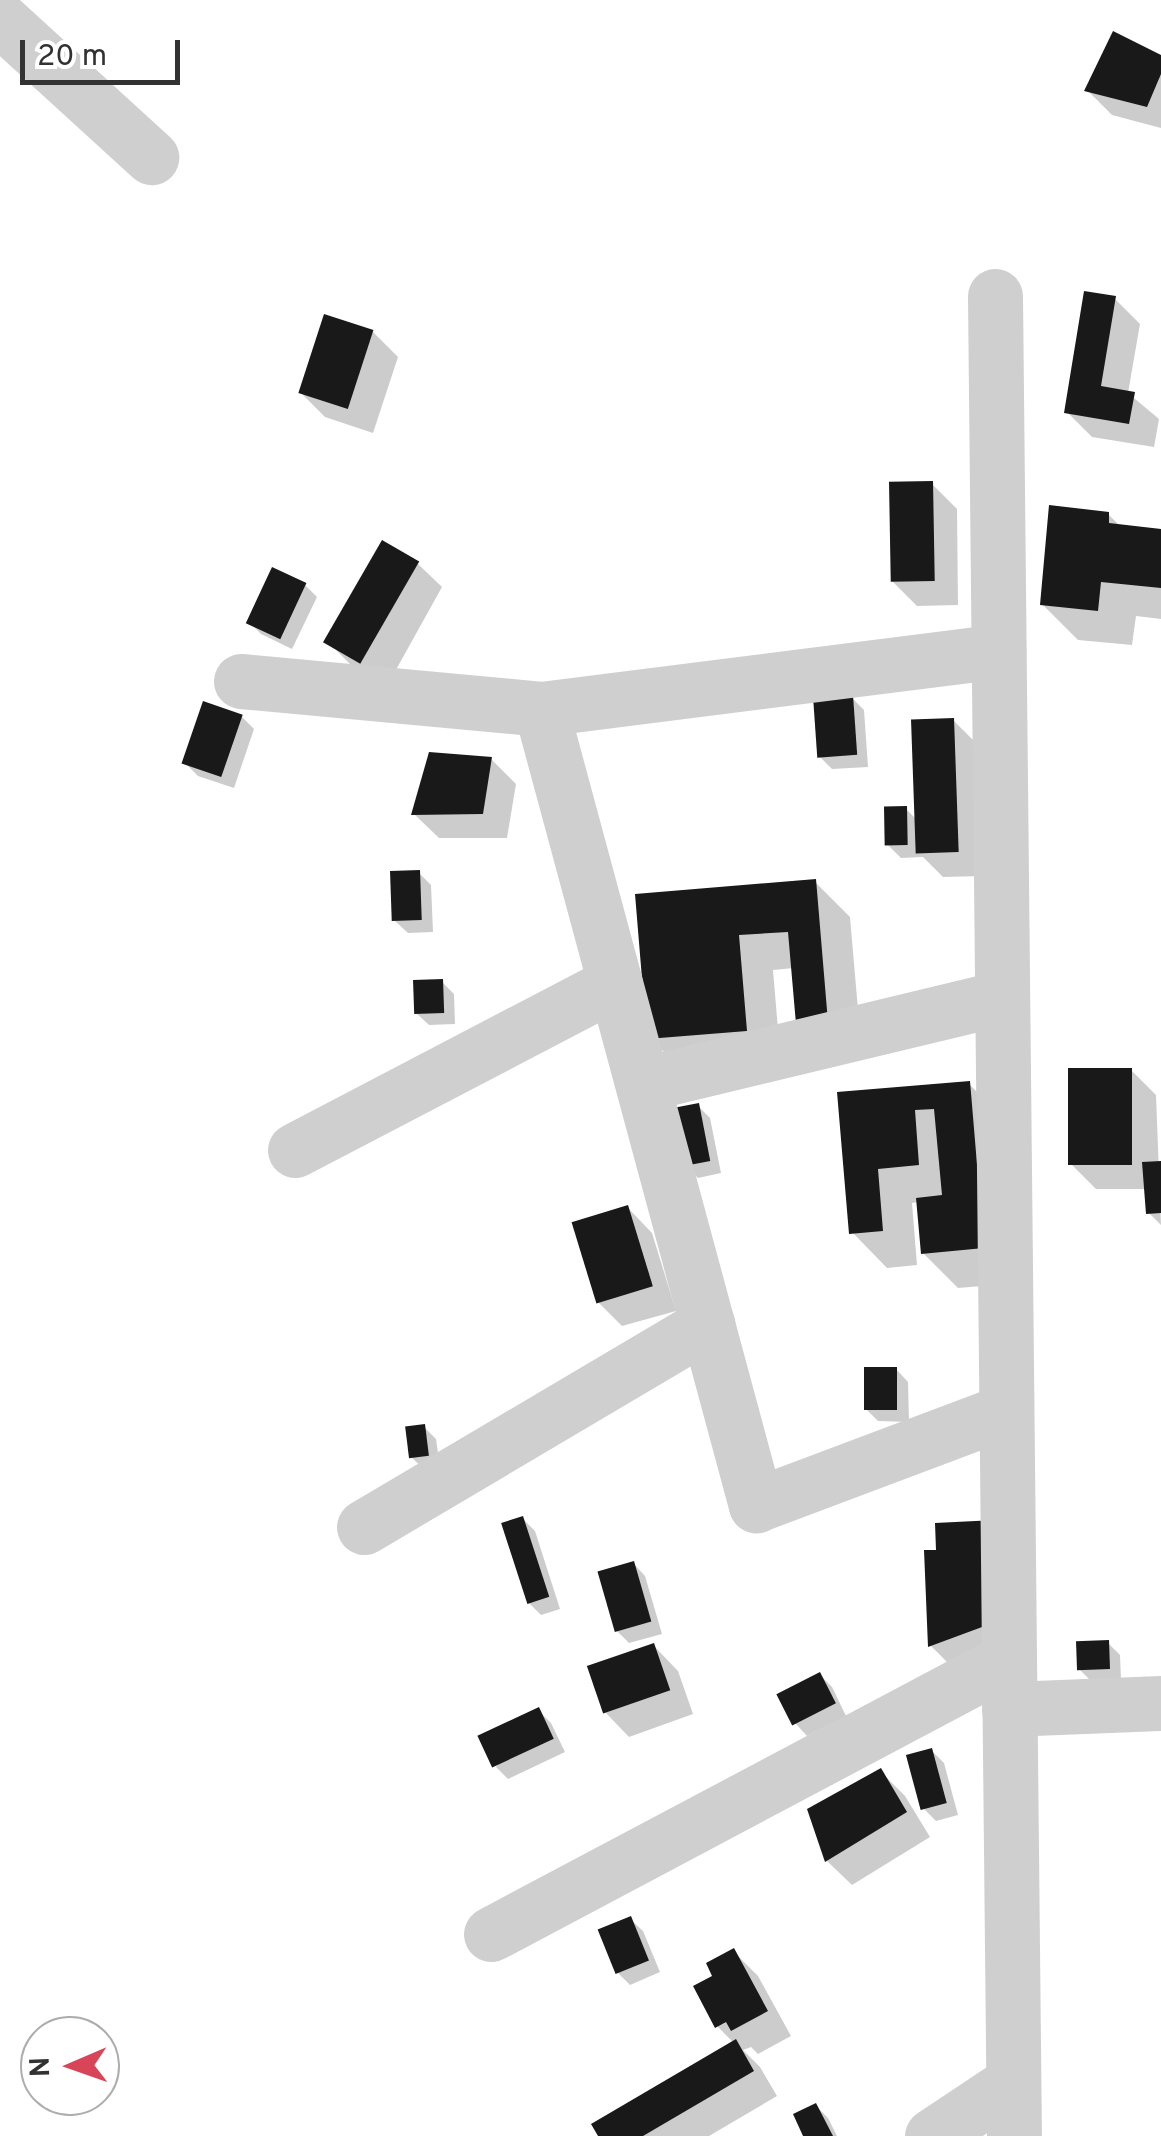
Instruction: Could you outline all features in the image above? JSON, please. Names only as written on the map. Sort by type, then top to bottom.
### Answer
[{"type":"street","points":[[0,19],[150,157]]},
{"type":"street","points":[[995,296],[1014,2136]]},
{"type":"street","points":[[241,682],[542,710],[998,650]]},
{"type":"street","points":[[542,710],[756,1506],[1006,1411]]},
{"type":"street","points":[[295,1150],[615,982]]},
{"type":"street","points":[[643,1084],[1002,998]]},
{"type":"street","points":[[364,1527],[707,1324]]},
{"type":"street","points":[[491,1934],[1009,1684],[1161,1703]]},
{"type":"street","points":[[932,2136],[1013,2082]]},
{"type":"building","points":[[1113,31],[1161,55],[1161,74],[1147,107],[1084,91]]},
{"type":"building","points":[[1084,291],[1116,296],[1101,386],[1135,392],[1129,424],[1064,413]]},
{"type":"building","points":[[324,314],[373,330],[348,409],[298,393]]},
{"type":"building","points":[[933,481],[935,581],[891,582],[889,482]]},
{"type":"building","points":[[1049,505],[1109,512],[1109,523],[1161,529],[1161,588],[1101,582],[1098,611],[1040,605]]},
{"type":"building","points":[[382,540],[419,562],[360,664],[323,642]]},
{"type":"building","points":[[272,567],[306,583],[280,639],[246,623]]},
{"type":"building","points":[[853,695],[857,755],[817,758],[813,698]]},
{"type":"building","points":[[203,701],[243,715],[221,777],[182,763]]},
{"type":"building","points":[[954,718],[959,852],[916,853],[911,720]]},
{"type":"building","points":[[429,752],[492,757],[483,814],[411,815]]},
{"type":"building","points":[[884,806],[907,806],[908,845],[885,845]]},
{"type":"building","points":[[420,870],[422,920],[392,921],[390,871]]},
{"type":"building","points":[[816,879],[828,1022],[796,1024],[788,932],[739,935],[747,1031],[647,1039],[635,894]]},
{"type":"building","points":[[443,979],[444,1013],[414,1014],[413,980]]},
{"type":"building","points":[[1068,1068],[1132,1068],[1132,1165],[1068,1165]]},
{"type":"building","points":[[970,1081],[984,1248],[921,1254],[916,1198],[942,1195],[934,1109],[915,1110],[919,1165],[878,1169],[883,1231],[849,1234],[837,1092]]},
{"type":"building","points":[[699,1103],[710,1161],[683,1166],[672,1108]]},
{"type":"building","points":[[1161,1161],[1161,1213],[1146,1214],[1142,1162]]},
{"type":"building","points":[[628,1205],[653,1286],[596,1304],[572,1222]]},
{"type":"building","points":[[864,1367],[897,1367],[897,1410],[864,1410]]},
{"type":"building","points":[[425,1424],[429,1456],[409,1458],[405,1426]]},
{"type":"building","points":[[523,1516],[549,1597],[527,1604],[501,1523]]},
{"type":"building","points":[[996,1520],[1001,1620],[928,1647],[924,1550],[936,1550],[935,1523]]},
{"type":"building","points":[[634,1561],[651,1622],[615,1632],[597,1571]]},
{"type":"building","points":[[1109,1640],[1110,1669],[1077,1670],[1076,1641]]},
{"type":"building","points":[[654,1643],[670,1690],[603,1713],[587,1666]]},
{"type":"building","points":[[820,1672],[836,1703],[792,1725],[776,1694]]},
{"type":"building","points":[[539,1707],[554,1739],[492,1767],[477,1736]]},
{"type":"building","points":[[932,1748],[947,1803],[921,1810],[906,1755]]},
{"type":"building","points":[[881,1768],[907,1812],[825,1862],[807,1809]]},
{"type":"building","points":[[631,1916],[649,1961],[616,1974],[598,1929]]},
{"type":"building","points":[[734,1948],[768,2011],[731,2031],[726,2022],[715,2028],[693,1986],[712,1976],[706,1963]]},
{"type":"building","points":[[736,2039],[754,2071],[643,2136],[598,2136],[591,2124]]},
{"type":"building","points":[[816,2103],[833,2136],[803,2136],[793,2114]]}]
